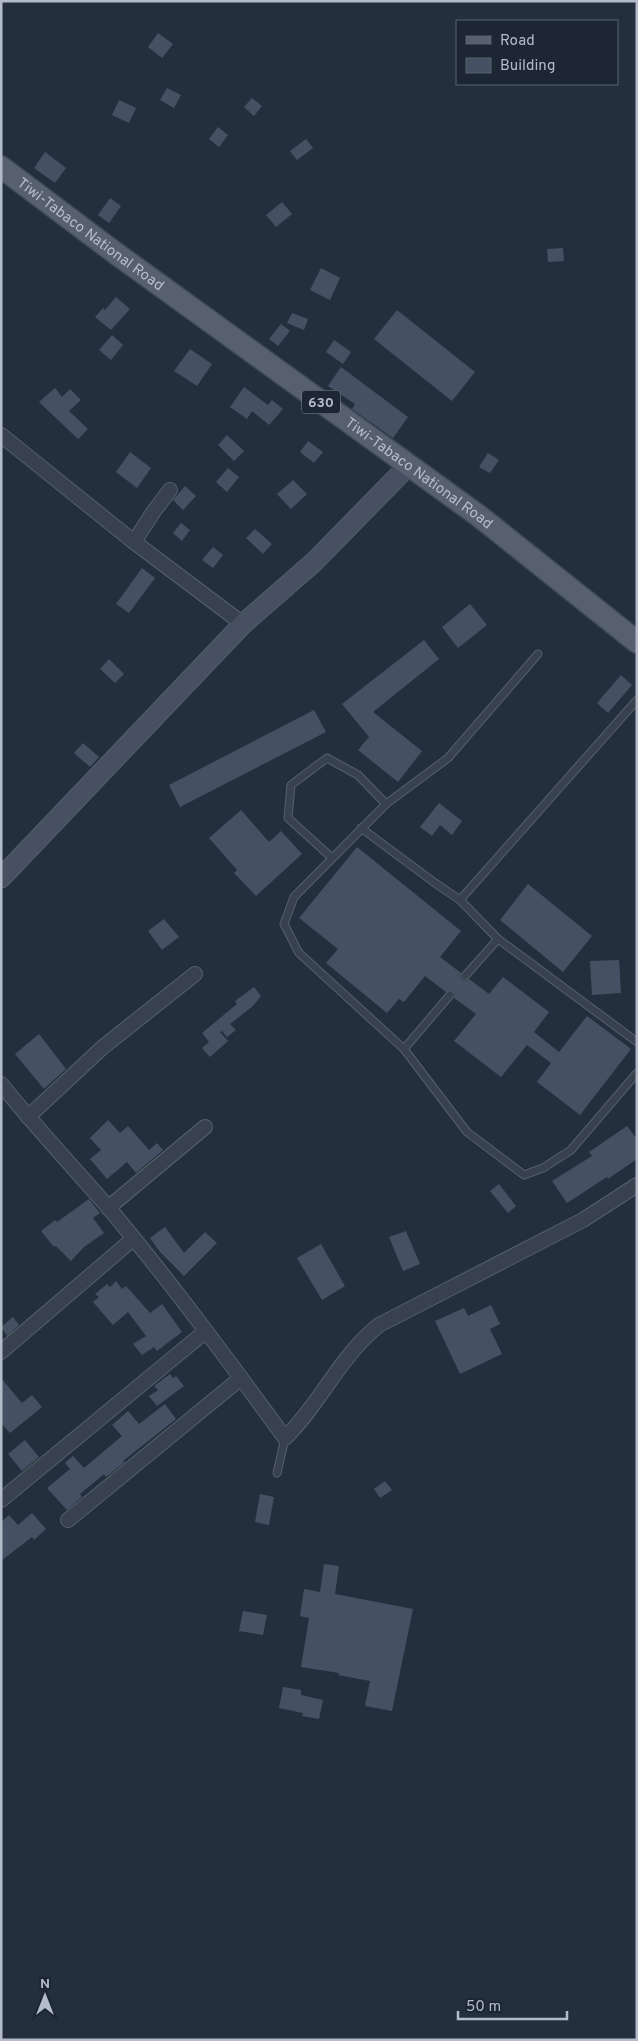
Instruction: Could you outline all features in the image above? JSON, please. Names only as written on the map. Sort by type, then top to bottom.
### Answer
[{"type":"main road","name":"Tiwi-Tabaco National Road","points":[[1,167],[249,351],[409,464],[512,541],[544,569],[637,642]]},
{"type":"main road","points":[[1,878],[243,624],[314,562],[409,464]]},
{"type":"street","points":[[1,435],[134,542],[243,624]]},
{"type":"street","points":[[134,542],[170,490]]},
{"type":"street","points":[[28,1117],[103,1047],[195,974]]},
{"type":"street","points":[[1,1084],[133,1239],[206,1331],[285,1438],[299,1424],[363,1338],[379,1325],[583,1220],[637,1185]]},
{"type":"street","points":[[108,1208],[205,1127]]},
{"type":"street","points":[[1,1352],[133,1239]]},
{"type":"street","points":[[1,1500],[206,1331]]},
{"type":"street","points":[[68,1520],[241,1378]]},
{"type":"lane","points":[[538,654],[448,758],[386,804],[294,897],[284,924],[299,953],[404,1049],[467,1132],[524,1176],[543,1168],[571,1150],[637,1073]]},
{"type":"lane","points":[[460,900],[637,700]]},
{"type":"lane","points":[[332,858],[288,818],[291,785],[327,758],[358,775],[386,804]]},
{"type":"lane","points":[[361,828],[460,900],[498,939],[637,1042]]},
{"type":"lane","points":[[465,976],[498,939]]},
{"type":"lane","points":[[404,1049],[450,995]]},
{"type":"lane","points":[[277,1473],[285,1438]]},
{"type":"building","points":[[158,33],[173,44],[162,58],[148,47]]},
{"type":"building","points":[[167,88],[181,95],[174,108],[160,100]]},
{"type":"building","points":[[252,98],[262,106],[254,116],[244,107]]},
{"type":"building","points":[[119,100],[136,108],[129,123],[112,115]]},
{"type":"building","points":[[218,127],[228,135],[219,147],[209,139]]},
{"type":"building","points":[[306,139],[313,148],[297,160],[290,151]]},
{"type":"building","points":[[45,152],[66,168],[55,183],[34,168]]},
{"type":"building","points":[[110,198],[121,206],[109,223],[98,215]]},
{"type":"building","points":[[282,202],[292,214],[276,227],[266,215]]},
{"type":"building","points":[[563,248],[564,261],[548,262],[547,249]]},
{"type":"building","points":[[321,268],[340,278],[330,300],[310,290]]},
{"type":"building","points":[[116,297],[130,309],[111,330],[95,317],[103,308],[105,310]]},
{"type":"building","points":[[397,310],[475,372],[452,401],[374,339]]},
{"type":"building","points":[[292,313],[308,319],[304,330],[287,323]]},
{"type":"building","points":[[281,324],[290,331],[278,346],[269,339]]},
{"type":"building","points":[[112,335],[123,345],[111,360],[99,350]]},
{"type":"building","points":[[334,340],[351,352],[343,364],[326,352]]},
{"type":"building","points":[[190,349],[212,364],[197,386],[174,371]]},
{"type":"building","points":[[341,367],[408,417],[393,438],[352,409],[355,404],[328,386]]},
{"type":"building","points":[[244,387],[268,405],[272,400],[283,409],[269,425],[252,411],[247,419],[230,407]]},
{"type":"building","points":[[55,388],[62,397],[70,389],[81,400],[69,411],[88,429],[78,439],[39,402]]},
{"type":"building","points":[[227,435],[244,451],[234,461],[218,445]]},
{"type":"building","points":[[308,441],[323,452],[314,463],[300,452]]},
{"type":"building","points":[[130,452],[151,468],[137,488],[116,472]]},
{"type":"building","points":[[488,453],[499,460],[490,473],[479,467]]},
{"type":"building","points":[[228,468],[239,477],[227,492],[216,482]]},
{"type":"building","points":[[293,480],[307,494],[291,509],[277,494]]},
{"type":"building","points":[[185,486],[196,496],[183,510],[173,500]]},
{"type":"building","points":[[181,523],[190,530],[182,541],[173,533]]},
{"type":"building","points":[[255,529],[272,544],[263,554],[246,538]]},
{"type":"building","points":[[213,547],[223,555],[213,568],[202,560]]},
{"type":"building","points":[[142,568],[155,578],[129,613],[116,604]]},
{"type":"building","points":[[470,604],[487,625],[458,648],[442,627]]},
{"type":"building","points":[[424,640],[439,659],[373,712],[422,751],[398,782],[358,750],[369,737],[342,704]]},
{"type":"building","points":[[109,659],[124,674],[115,683],[100,669]]},
{"type":"building","points":[[621,675],[632,685],[608,713],[597,703]]},
{"type":"building","points":[[314,710],[326,732],[180,807],[169,785]]},
{"type":"building","points":[[83,743],[99,757],[90,767],[74,753]]},
{"type":"building","points":[[439,803],[462,821],[452,835],[440,825],[432,836],[420,827]]},
{"type":"building","points":[[241,810],[269,842],[281,831],[302,854],[256,896],[234,873],[237,870],[209,838]]},
{"type":"building","points":[[357,847],[461,931],[440,957],[461,973],[460,977],[462,980],[466,981],[469,979],[489,994],[503,977],[549,1012],[534,1032],[559,1052],[587,1016],[631,1049],[580,1115],[537,1082],[551,1063],[527,1045],[501,1077],[454,1041],[476,1014],[454,998],[455,994],[453,991],[446,992],[425,976],[404,1002],[399,999],[387,1013],[326,963],[338,949],[299,918]]},
{"type":"building","points":[[528,884],[592,936],[563,972],[500,920]]},
{"type":"building","points":[[164,919],[179,937],[162,950],[148,931]]},
{"type":"building","points":[[619,960],[621,993],[592,995],[590,961]]},
{"type":"building","points":[[254,987],[261,996],[253,1006],[230,1024],[236,1030],[227,1037],[222,1031],[220,1032],[228,1041],[210,1057],[202,1048],[209,1042],[202,1033],[237,1004],[235,1001]]},
{"type":"building","points":[[39,1034],[66,1069],[44,1089],[15,1054]]},
{"type":"building","points":[[108,1120],[120,1133],[128,1126],[149,1150],[157,1143],[163,1150],[136,1173],[127,1162],[107,1179],[90,1159],[101,1150],[90,1138]]},
{"type":"building","points":[[627,1126],[637,1139],[637,1159],[567,1203],[552,1181],[592,1156],[589,1152]]},
{"type":"building","points":[[499,1184],[516,1206],[508,1213],[490,1191]]},
{"type":"building","points":[[89,1199],[100,1213],[93,1218],[104,1233],[84,1247],[71,1261],[56,1246],[54,1247],[41,1231]]},
{"type":"building","points":[[165,1227],[184,1253],[205,1232],[217,1243],[184,1276],[160,1252],[150,1238]]},
{"type":"building","points":[[406,1231],[420,1264],[403,1271],[389,1237]]},
{"type":"building","points":[[321,1244],[345,1286],[322,1300],[297,1258]]},
{"type":"building","points":[[116,1281],[122,1289],[126,1286],[150,1313],[162,1304],[182,1332],[157,1351],[154,1347],[142,1355],[133,1344],[146,1336],[128,1312],[113,1325],[93,1302],[99,1297],[95,1294],[107,1284],[110,1287]]},
{"type":"building","points":[[491,1305],[500,1324],[490,1329],[502,1354],[460,1374],[435,1321],[464,1308],[468,1316]]},
{"type":"building","points":[[13,1317],[19,1325],[7,1336],[1,1327]]},
{"type":"building","points":[[170,1374],[173,1378],[176,1376],[184,1386],[157,1406],[149,1396],[158,1390],[154,1386]]},
{"type":"building","points":[[1,1378],[22,1403],[32,1395],[42,1407],[10,1433],[1,1423]]},
{"type":"building","points":[[165,1404],[176,1419],[106,1477],[104,1474],[80,1494],[82,1497],[67,1510],[47,1488],[70,1469],[65,1463],[73,1456],[84,1468],[122,1436],[112,1425],[128,1411],[139,1424]]},
{"type":"building","points":[[25,1440],[39,1457],[22,1471],[8,1454]]},
{"type":"building","points":[[385,1481],[392,1490],[380,1498],[374,1489]]},
{"type":"building","points":[[260,1494],[274,1497],[269,1525],[255,1522]]},
{"type":"building","points":[[32,1513],[46,1529],[34,1540],[32,1537],[1,1561],[1,1522],[9,1515],[18,1525]]},
{"type":"building","points":[[324,1564],[339,1566],[335,1594],[413,1609],[392,1711],[365,1706],[370,1681],[338,1675],[339,1673],[301,1667],[309,1618],[300,1616],[304,1589],[320,1592]]},
{"type":"building","points":[[243,1611],[267,1615],[263,1635],[239,1631]]},
{"type":"building","points":[[283,1687],[301,1690],[301,1695],[323,1700],[319,1719],[302,1716],[303,1713],[279,1708]]}]
